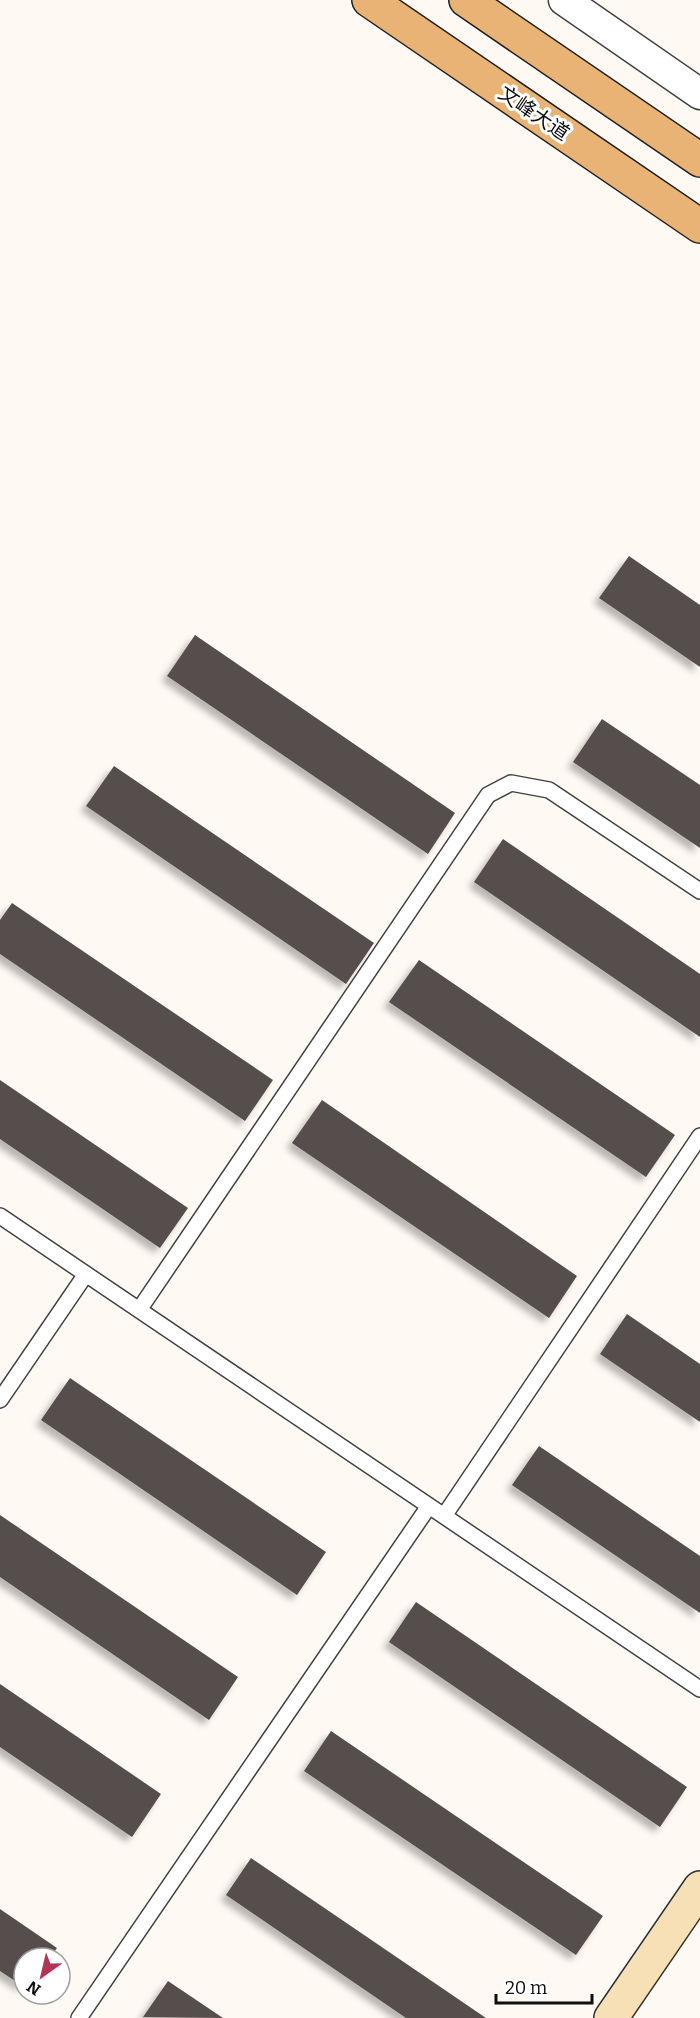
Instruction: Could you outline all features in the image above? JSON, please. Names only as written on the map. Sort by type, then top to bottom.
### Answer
[{"type":"main road","name":"文峰大道","points":[[369,0],[700,226]]},
{"type":"main road","points":[[466,0],[700,160]]},
{"type":"street","points":[[564,0],[700,94]]},
{"type":"street","points":[[611,2018],[700,1888]]},
{"type":"lane","points":[[139,1310],[488,795],[511,783],[549,790],[700,891]]},
{"type":"lane","points":[[444,1516],[700,1136]]},
{"type":"lane","points":[[0,1216],[700,1689]]},
{"type":"lane","points":[[0,1400],[86,1274]]},
{"type":"lane","points":[[79,2018],[429,1506]]},
{"type":"building","points":[[629,556],[700,605],[700,667],[599,598]]},
{"type":"building","points":[[195,635],[455,813],[428,854],[167,676]]},
{"type":"building","points":[[602,719],[700,785],[700,848],[573,762]]},
{"type":"building","points":[[114,766],[374,943],[346,984],[86,806]]},
{"type":"building","points":[[503,839],[700,974],[700,1037],[474,882]]},
{"type":"building","points":[[12,903],[273,1080],[245,1121],[0,954],[0,920]]},
{"type":"building","points":[[419,960],[675,1135],[646,1177],[389,1002]]},
{"type":"building","points":[[0,1080],[188,1208],[160,1248],[0,1139]]},
{"type":"building","points":[[322,1100],[577,1276],[549,1318],[292,1143]]},
{"type":"building","points":[[627,1314],[700,1364],[700,1422],[600,1354]]},
{"type":"building","points":[[70,1378],[326,1552],[297,1595],[41,1420]]},
{"type":"building","points":[[539,1446],[700,1556],[700,1613],[512,1485]]},
{"type":"building","points":[[0,1515],[238,1677],[209,1720],[0,1577]]},
{"type":"building","points":[[416,1602],[687,1787],[660,1827],[389,1642]]},
{"type":"building","points":[[0,1684],[161,1794],[132,1837],[0,1747]]},
{"type":"building","points":[[331,1731],[603,1916],[576,1955],[304,1771]]},
{"type":"building","points":[[251,1858],[486,2018],[406,2018],[226,1895]]},
{"type":"building","points":[[0,1909],[54,1946],[12,1946],[12,1979],[0,1971]]},
{"type":"building","points":[[168,1981],[223,2018],[143,2017]]}]
